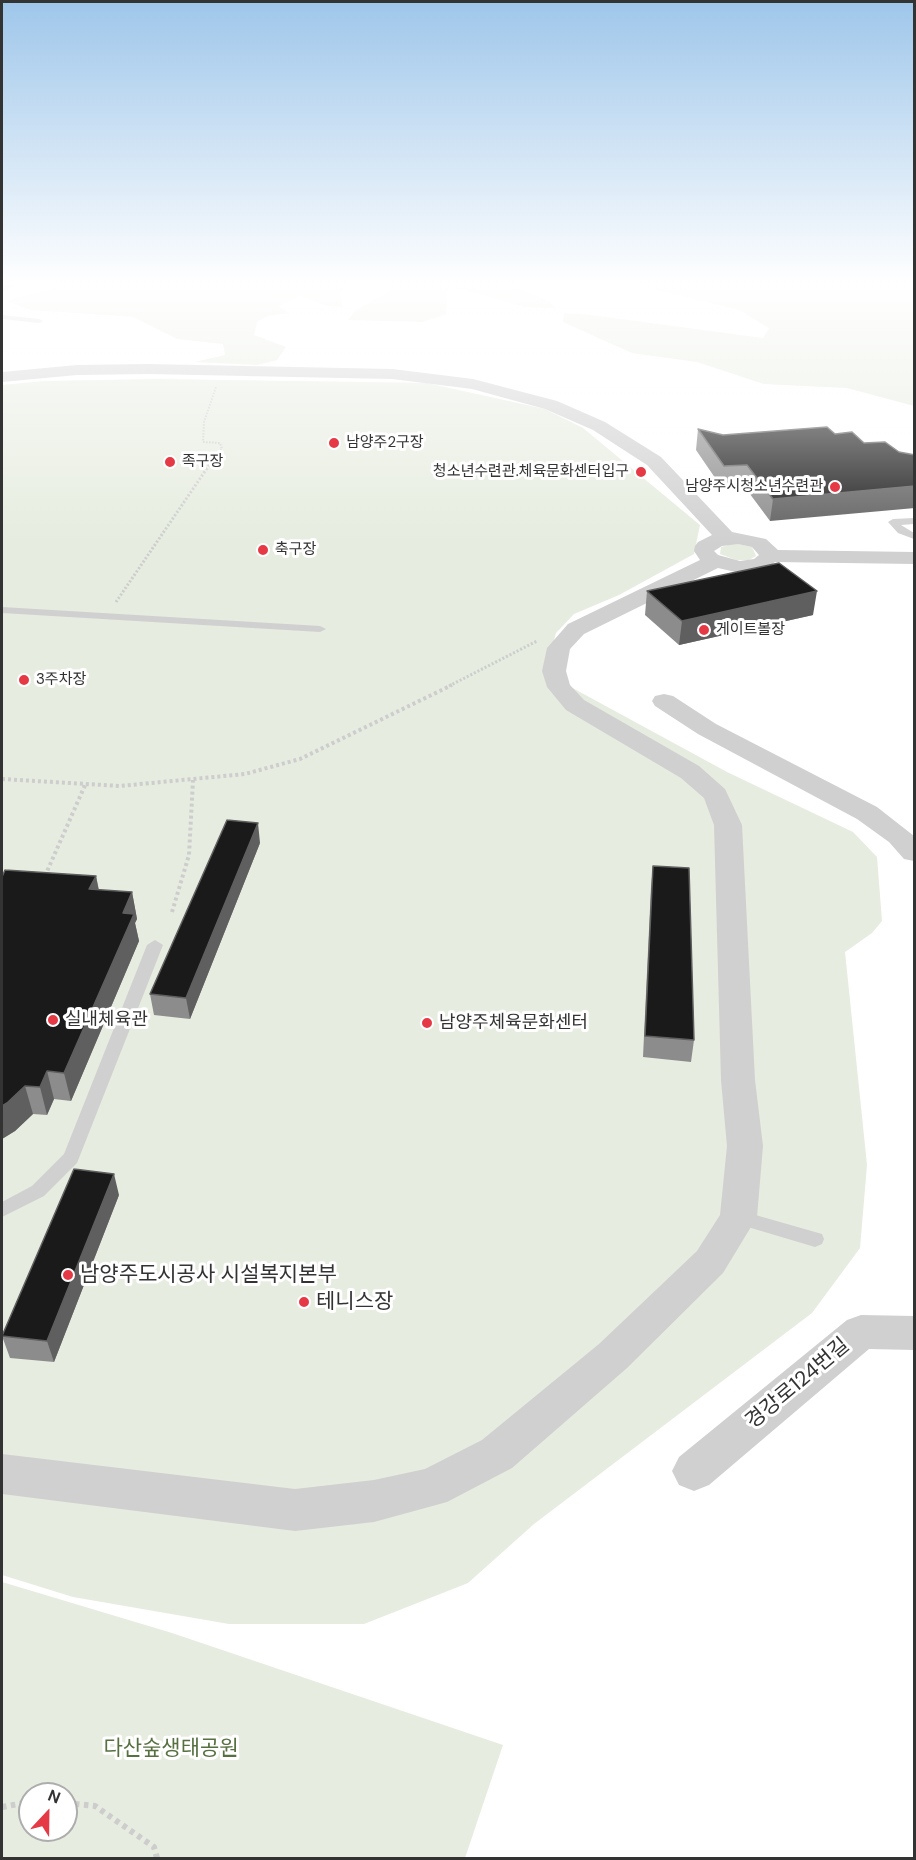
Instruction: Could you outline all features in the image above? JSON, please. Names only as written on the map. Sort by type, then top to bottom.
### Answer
[{"type":"street","points":[[2,377],[58,372]]},
{"type":"street","points":[[270,372],[392,374],[437,378],[518,394],[551,405],[599,426],[654,461],[721,550],[729,566],[751,566],[766,561],[770,556]]},
{"type":"street","points":[[2,1474],[295,1510],[374,1502],[432,1488],[497,1454],[613,1356],[710,1262],[738,1217],[744,1146],[737,1069],[728,825],[716,795],[690,772],[602,723],[575,705],[559,687],[554,671],[558,648],[576,629],[721,550],[759,543],[766,547],[770,556]]},
{"type":"street","points":[[770,556],[852,555],[915,558]]},
{"type":"street","points":[[664,701],[707,729],[867,813],[899,836],[915,853]]},
{"type":"street","name":"경강로124번길","points":[[694,1471],[861,1332],[915,1333]]},
{"type":"lane","points":[[915,521],[893,522],[902,531],[915,536]]},
{"type":"lane","points":[[2,610],[320,629]]},
{"type":"lane","points":[[2,1210],[38,1191],[72,1158],[155,945]]},
{"type":"lane","points":[[738,1217],[815,1239]]},
{"type":"path","points":[[106,618],[201,474],[222,449],[220,443],[203,442],[204,422],[216,386],[225,372]]},
{"type":"path","points":[[2,778],[120,786],[245,774],[300,759],[368,728],[534,640],[563,643]]},
{"type":"path","points":[[172,912],[189,855],[193,780]]},
{"type":"path","points":[[40,886],[86,783]]},
{"type":"path","points":[[2,1807],[18,1804]]},
{"type":"path","points":[[78,1804],[95,1806],[154,1847],[157,1858]]},
{"type":"green space","points":[[727,372],[914,372],[914,406],[847,388],[764,384]]},
{"type":"green space","name":"남양주체육문화센터","points":[[157,379],[427,383],[545,409],[583,428],[700,525],[694,554],[619,595],[574,614],[556,633],[545,673],[727,772],[853,832],[877,857],[882,921],[872,933],[845,952],[867,1165],[860,1248],[812,1313],[534,1524],[468,1583],[364,1624],[229,1624],[73,1597],[2,1575],[2,385],[45,381]]},
{"type":"green space","points":[[735,543],[752,547],[756,556],[749,560],[736,560],[720,554],[721,547]]},
{"type":"green space","name":"다산숲생태공원","points":[[2,1582],[172,1633],[503,1745],[465,1858],[2,1858]]},
{"type":"building","points":[[827,427],[835,434],[852,432],[864,443],[885,442],[899,452],[915,455],[915,486],[773,499],[747,465],[724,466],[698,429],[723,435]]},
{"type":"building","points":[[779,563],[817,591],[682,621],[647,591]]},
{"type":"building","points":[[227,820],[258,823],[186,998],[150,994]]},
{"type":"building","points":[[653,866],[689,868],[694,1040],[645,1036]]},
{"type":"building","name":"실내체육관","points":[[5,870],[96,876],[89,889],[132,892],[123,913],[134,914],[64,1073],[47,1071],[40,1087],[25,1086],[2,1106],[2,877]]},
{"type":"building","points":[[74,1169],[114,1174],[47,1341],[2,1336]]},
{"type":"place","name":"남양주2구장","points":[[334,443]]},
{"type":"place","name":"족구장","points":[[170,462]]},
{"type":"place","name":"청소년수련관.체육문화센터입구","points":[[641,472]]},
{"type":"place","name":"남양주시청소년수련관","points":[[835,487]]},
{"type":"place","name":"축구장","points":[[263,550]]},
{"type":"place","name":"게이트볼장","points":[[704,630]]},
{"type":"place","name":"3주차장","points":[[24,680]]},
{"type":"place","name":"실내체육관","points":[[53,1020]]},
{"type":"place","name":"남양주체육문화센터","points":[[427,1023]]},
{"type":"place","name":"남양주도시공사 시설복지본부","points":[[68,1275]]},
{"type":"place","name":"테니스장","points":[[304,1302]]}]
